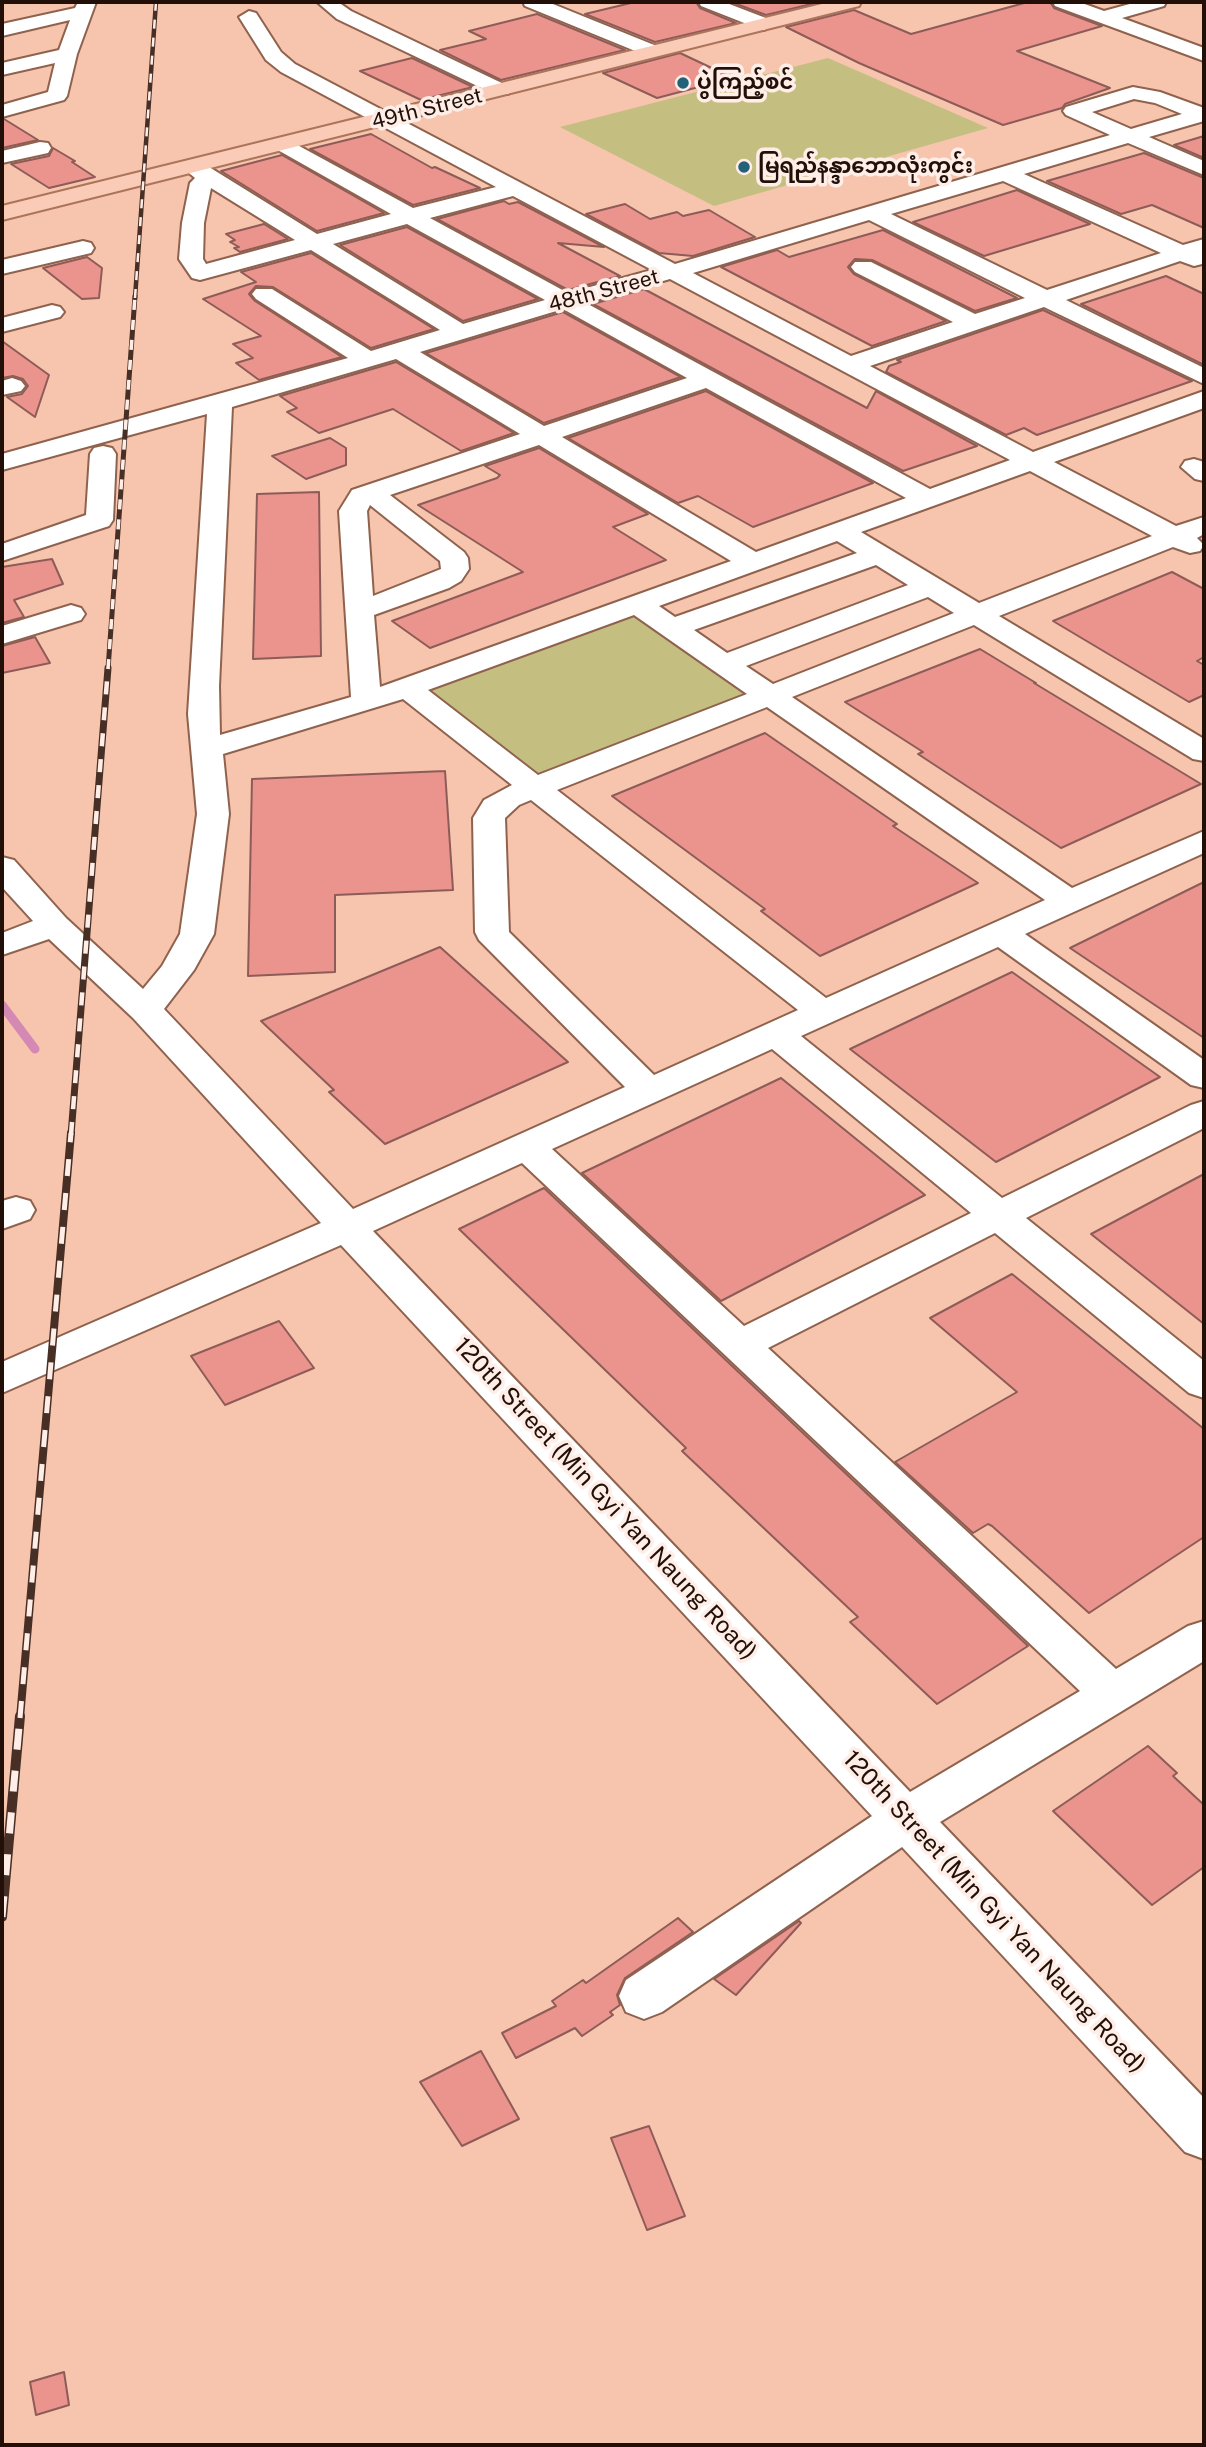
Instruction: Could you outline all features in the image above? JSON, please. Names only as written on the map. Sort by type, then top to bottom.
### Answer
[{"type":"main road","name":"49th Street","points":[[2,213],[852,2]]},
{"type":"street","points":[[326,2],[344,15],[501,90]]},
{"type":"street","points":[[532,2],[652,51]]},
{"type":"street","points":[[708,2],[764,24]]},
{"type":"street","points":[[1062,2],[1204,55]]},
{"type":"street","points":[[1103,17],[1157,2]]},
{"type":"street","points":[[2,30],[84,7]]},
{"type":"street","points":[[2,111],[57,96],[67,54],[84,7]]},
{"type":"street","points":[[249,17],[273,56],[288,68],[1204,552]]},
{"type":"street","points":[[2,69],[67,54]]},
{"type":"street","points":[[1203,114],[1160,98],[1133,93],[1073,111],[1204,169]]},
{"type":"street","name":"48th Street","points":[[2,462],[126,426],[220,403],[1203,114]]},
{"type":"street","points":[[283,145],[928,499]]},
{"type":"street","points":[[2,157],[40,148]]},
{"type":"street","points":[[193,167],[460,332]]},
{"type":"street","points":[[1004,173],[1193,250],[1204,264]]},
{"type":"street","points":[[212,178],[201,183],[199,187],[192,235],[191,259],[200,273],[517,188]]},
{"type":"street","points":[[872,213],[1204,377]]},
{"type":"street","points":[[2,267],[83,248]]},
{"type":"street","points":[[850,364],[1193,250]]},
{"type":"street","points":[[863,267],[974,323]]},
{"type":"street","points":[[264,294],[367,359]]},
{"type":"street","points":[[2,325],[52,312]]},
{"type":"street","points":[[399,350],[753,562]]},
{"type":"street","points":[[366,702],[353,511],[361,496],[708,379]]},
{"type":"street","points":[[207,749],[366,702],[1204,399]]},
{"type":"street","points":[[145,1010],[177,970],[197,934],[213,814],[203,714],[220,403]]},
{"type":"street","points":[[2,553],[99,520],[103,454]]},
{"type":"street","points":[[359,611],[439,582],[456,569],[454,558],[370,492]]},
{"type":"street","points":[[650,1091],[504,950],[492,932],[489,818],[495,807],[508,798],[1204,525]]},
{"type":"street","points":[[839,531],[1204,752]]},
{"type":"street","points":[[672,628],[879,555]]},
{"type":"street","points":[[724,664],[931,586]]},
{"type":"street","points":[[637,604],[1069,901]]},
{"type":"street","points":[[2,635],[71,614]]},
{"type":"street","points":[[406,687],[823,1013]]},
{"type":"street","points":[[2,1378],[347,1227],[1204,841]]},
{"type":"street","name":"120th Street (Min Gyi Yan Naung Road)","points":[[2,867],[54,925],[145,1010],[1204,2135]]},
{"type":"street","points":[[2,945],[54,925]]},
{"type":"street","points":[[1001,933],[1204,1077]]},
{"type":"street","points":[[776,1034],[1204,1383]]},
{"type":"street","points":[[739,1345],[1204,1113]]},
{"type":"street","points":[[526,1146],[1113,1694]]},
{"type":"street","points":[[644,1996],[907,1818],[1204,1639]]},
{"type":"shaded area","name":"မြရည်နန္ဒာဘောလုံးကွင်း","points":[[828,58],[988,128],[714,206],[560,127]]},
{"type":"shaded area","points":[[632,612],[749,692],[537,774],[529,772],[424,690]]},
{"type":"building","points":[[635,2],[696,2],[700,8],[736,23],[655,42],[585,14]]},
{"type":"building","points":[[731,2],[820,2],[766,15]]},
{"type":"building","points":[[1028,2],[1050,2],[1054,8],[1102,26],[1017,51],[1110,88],[1065,104],[1062,108],[1003,125],[859,63],[786,27],[854,10],[911,34]]},
{"type":"building","points":[[537,14],[625,50],[501,80],[440,50],[486,39],[469,31]]},
{"type":"building","points":[[680,53],[733,78],[657,98],[603,73]]},
{"type":"building","points":[[412,58],[473,87],[421,100],[360,71]]},
{"type":"building","points":[[4,119],[38,140],[2,148]]},
{"type":"building","points":[[371,134],[432,168],[480,188],[413,205],[310,149]]},
{"type":"building","points":[[1204,136],[1204,158],[1174,145]]},
{"type":"building","points":[[53,148],[95,177],[49,188],[11,164],[49,156]]},
{"type":"building","points":[[1144,153],[1204,178],[1204,228],[1152,205],[1121,214],[1047,181]]},
{"type":"building","points":[[282,155],[384,213],[317,231],[221,171]]},
{"type":"building","points":[[1017,190],[1090,224],[984,256],[913,222]]},
{"type":"building","points":[[504,201],[509,204],[518,202],[604,247],[558,243],[620,276],[568,290],[437,219]]},
{"type":"building","points":[[625,204],[650,219],[677,212],[683,216],[709,210],[755,237],[693,256],[659,253],[586,214]]},
{"type":"building","points":[[264,224],[288,239],[240,252],[234,248],[239,247],[230,242],[235,240],[226,234]]},
{"type":"building","points":[[407,227],[538,299],[463,321],[340,245]]},
{"type":"building","points":[[883,230],[1017,298],[975,311],[872,260],[855,259],[848,267],[854,274],[946,321],[872,346],[721,267],[777,250],[789,257]]},
{"type":"building","points":[[311,253],[434,329],[371,348],[273,287],[256,286],[249,294],[255,301],[342,357],[259,380],[236,363],[253,358],[233,344],[261,336],[203,299],[256,282],[241,272]]},
{"type":"building","points":[[87,257],[102,268],[99,298],[82,299],[43,268]]},
{"type":"building","points":[[1166,276],[1204,294],[1204,365],[1081,304]]},
{"type":"building","points":[[644,289],[867,408],[876,391],[977,446],[903,471],[593,304]]},
{"type":"building","points":[[1043,310],[1192,381],[1037,435],[1024,428],[1006,435],[886,372],[889,366],[901,362],[897,360]]},
{"type":"building","points":[[563,312],[681,377],[544,423],[426,353]]},
{"type":"building","points":[[2,341],[49,375],[35,417],[7,397],[22,394],[28,386],[23,379],[13,376],[2,378]]},
{"type":"building","points":[[396,362],[514,433],[461,451],[393,409],[319,433],[287,412],[297,408],[280,396]]},
{"type":"building","points":[[706,391],[873,483],[753,527],[698,496],[678,503],[568,438]]},
{"type":"building","points":[[330,438],[346,448],[346,465],[306,479],[272,456]]},
{"type":"building","points":[[539,448],[648,514],[613,527],[666,560],[430,648],[392,621],[523,572],[418,505],[497,478],[500,475],[485,466]]},
{"type":"building","points":[[319,492],[321,656],[253,659],[257,494]]},
{"type":"building","points":[[52,559],[63,584],[14,600],[24,617],[2,623],[2,567]]},
{"type":"building","points":[[1172,572],[1204,589],[1204,657],[1197,661],[1204,665],[1204,695],[1189,702],[1053,621]]},
{"type":"building","points":[[35,637],[50,663],[2,673],[2,646]]},
{"type":"building","points":[[980,649],[1201,784],[1061,848],[918,754],[923,752],[845,702]]},
{"type":"building","points":[[765,733],[897,824],[893,826],[978,883],[820,956],[761,911],[765,909],[612,796]]},
{"type":"building","points":[[445,771],[453,890],[335,895],[335,972],[248,976],[252,779]]},
{"type":"building","points":[[1204,882],[1204,1038],[1070,948]]},
{"type":"building","points":[[440,947],[568,1062],[385,1144],[329,1092],[334,1090],[261,1021]]},
{"type":"building","points":[[1012,972],[1160,1077],[996,1162],[850,1049]]},
{"type":"building","points":[[781,1078],[925,1195],[721,1301],[582,1173]]},
{"type":"building","points":[[1204,1174],[1204,1324],[1091,1234]]},
{"type":"building","points":[[544,1188],[1028,1646],[937,1704],[850,1622],[858,1617],[682,1451],[686,1448],[459,1229]]},
{"type":"building","points":[[1012,1274],[1204,1429],[1204,1537],[1089,1613],[992,1526],[988,1524],[973,1533],[895,1462],[1017,1392],[930,1318]]},
{"type":"building","points":[[279,1321],[314,1368],[225,1405],[191,1356]]},
{"type":"building","points":[[1148,1746],[1177,1773],[1173,1776],[1204,1805],[1204,1867],[1152,1905],[1053,1811]]},
{"type":"building","points":[[678,1918],[693,1932],[625,1978],[617,1995],[620,2005],[610,2012],[613,2015],[582,2036],[575,2028],[516,2058],[502,2033],[556,2006],[552,2001],[583,1980],[586,1983]]},
{"type":"building","points":[[799,1921],[801,1923],[736,1995],[714,1979]]},
{"type":"building","points":[[481,2051],[519,2119],[462,2146],[420,2082]]},
{"type":"building","points":[[649,2126],[685,2216],[647,2230],[611,2138]]},
{"type":"building","points":[[64,2372],[69,2405],[36,2415],[30,2382]]},
{"type":"waterway","points":[[2,1005],[35,1049]]},
{"type":"railway","points":[[135,298],[156,2]]},
{"type":"railway","points":[[108,669],[135,296]]},
{"type":"railway","points":[[71,1135],[108,668]]},
{"type":"railway","points":[[20,1718],[71,1133]]},
{"type":"railway","points":[[2,1917],[20,1716]]},
{"type":"place","name":"ပွဲကြည့်စင်","points":[[683,83]]},
{"type":"place","name":"မြရည်နန္ဒာဘောလုံးကွင်း","points":[[744,167]]}]
